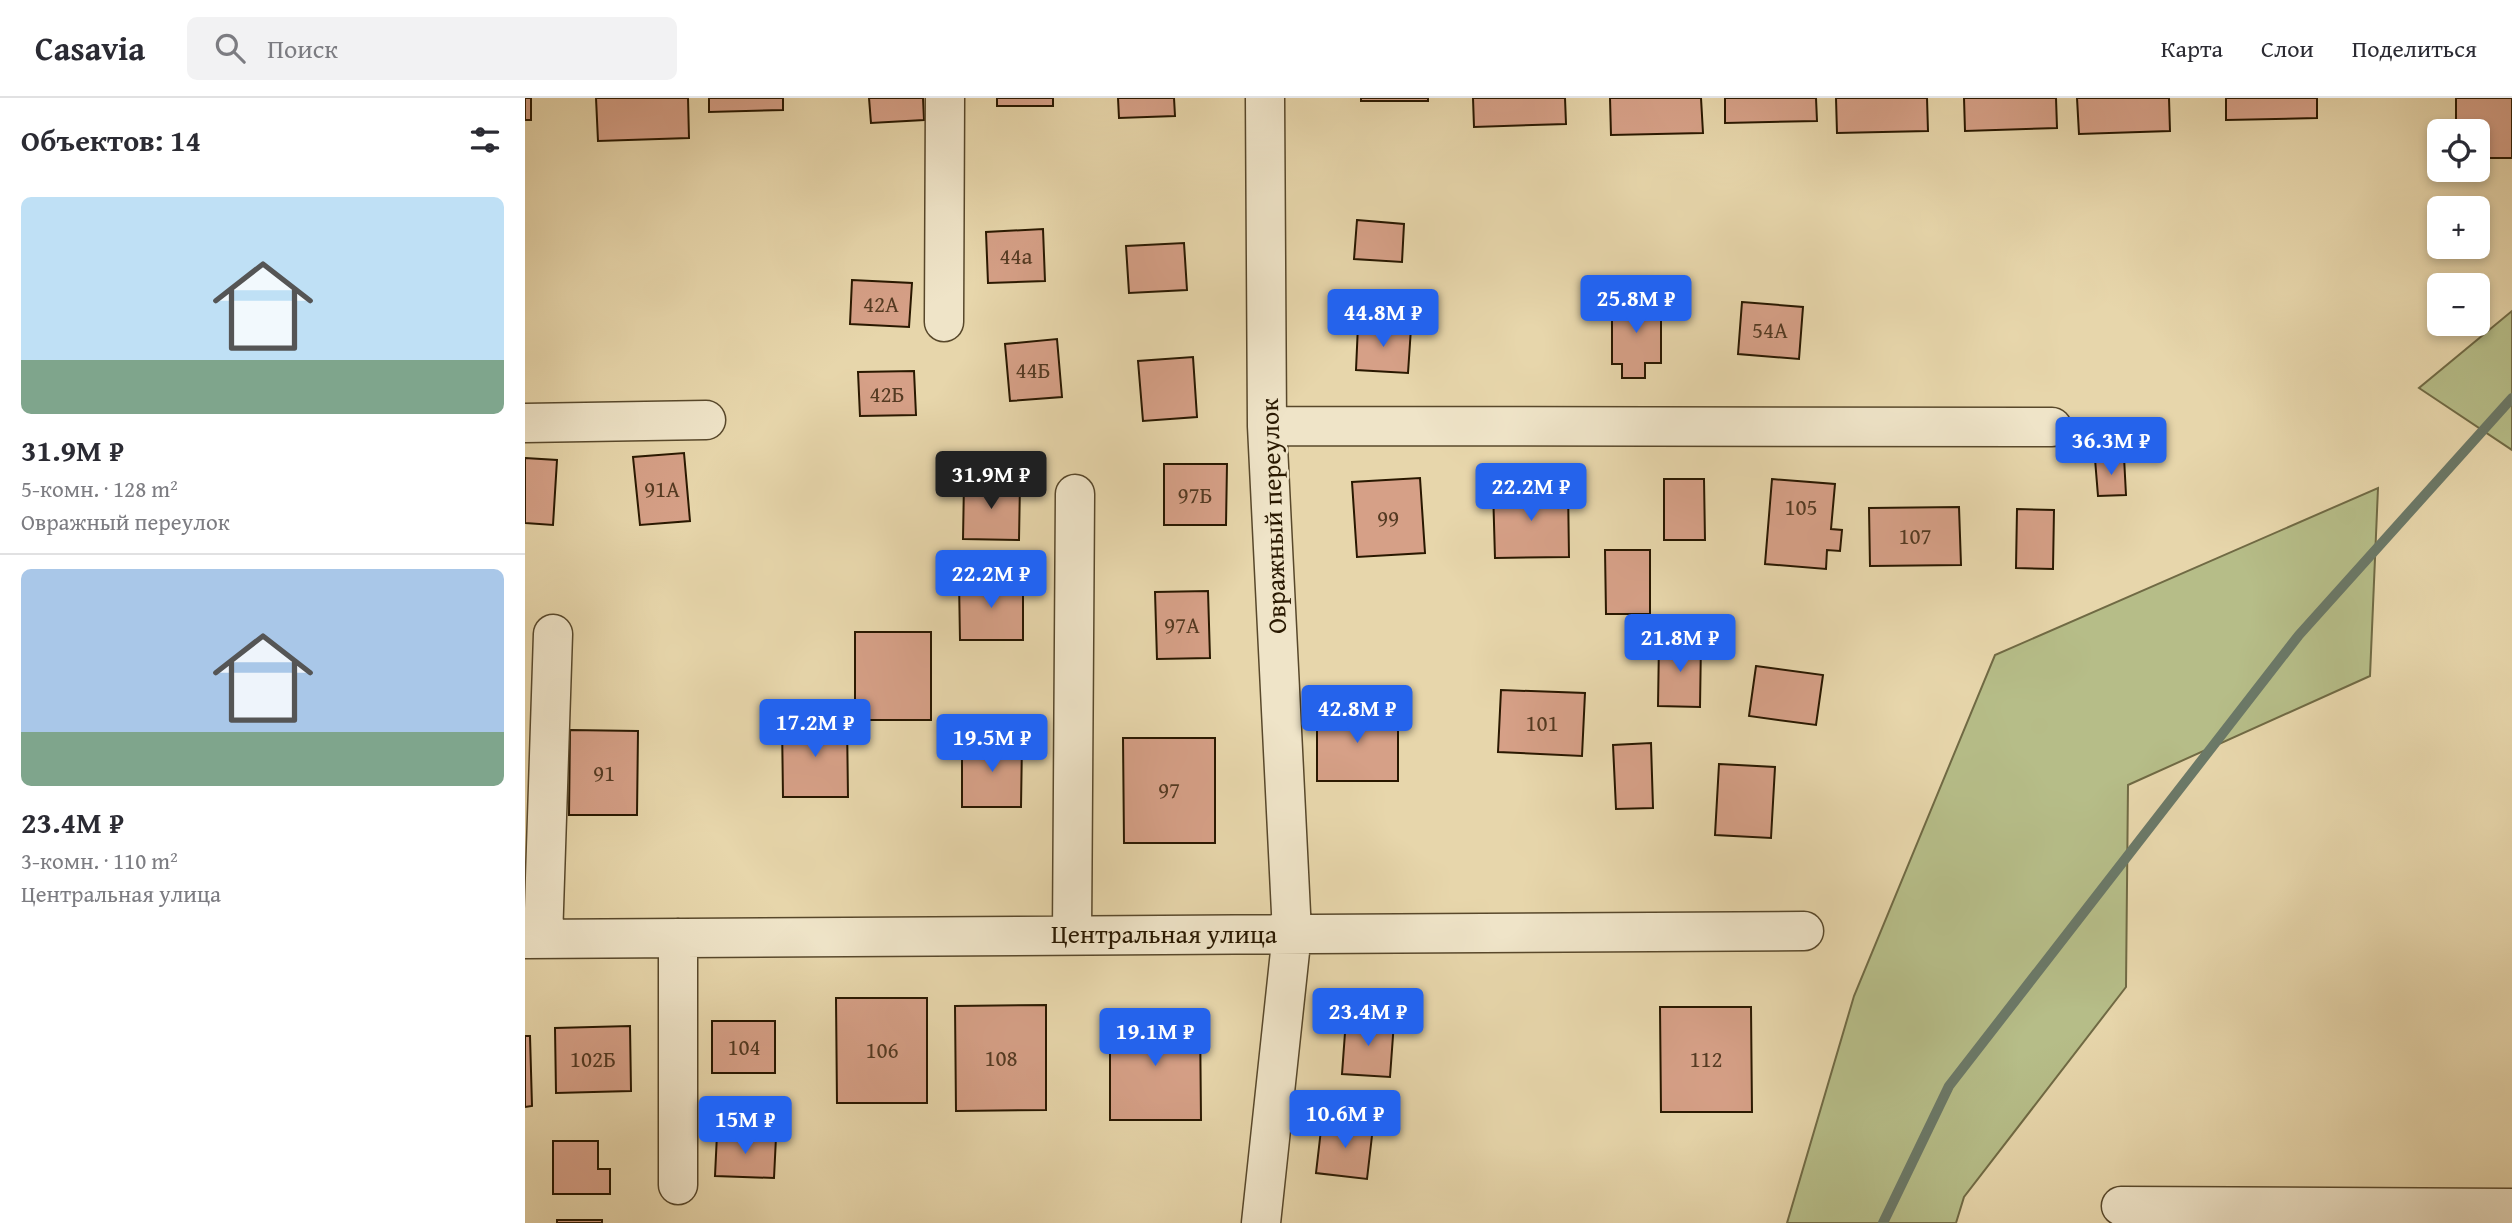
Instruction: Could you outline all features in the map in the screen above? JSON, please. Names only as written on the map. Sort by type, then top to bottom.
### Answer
[{"type":"street","points":[[944,323],[945,98]]},
{"type":"street","name":"Овражный переулок","points":[[1261,1223],[1292,933],[1267,426],[1265,98]]},
{"type":"street","points":[[525,423],[706,420]]},
{"type":"street","points":[[1267,426],[2052,427]]},
{"type":"street","points":[[1072,935],[1075,494]]},
{"type":"street","points":[[534,939],[553,634]]},
{"type":"street","name":"Центральная улица","points":[[534,939],[1804,931]]},
{"type":"street","points":[[678,938],[678,1185]]},
{"type":"street","points":[[2121,1206],[2512,1208]]},
{"type":"green space","points":[[2512,311],[2512,450],[2419,388],[2482,336],[2490,336],[2490,329]]},
{"type":"green space","points":[[2378,488],[2370,676],[2128,785],[2126,987],[1964,1197],[1956,1223],[1787,1223],[1854,996],[1995,655]]},
{"type":"building","points":[[525,98],[531,98],[531,120],[525,120]]},
{"type":"building","points":[[596,98],[688,98],[689,138],[598,141]]},
{"type":"building","points":[[709,98],[783,98],[783,110],[709,112]]},
{"type":"building","points":[[869,98],[923,98],[924,120],[871,123]]},
{"type":"building","points":[[997,98],[1053,98],[1053,106],[997,106]]},
{"type":"building","points":[[1118,98],[1174,98],[1175,116],[1119,118]]},
{"type":"building","points":[[1361,98],[1428,98],[1428,101],[1361,101]]},
{"type":"building","points":[[1473,98],[1565,98],[1566,124],[1474,127]]},
{"type":"building","points":[[1610,98],[1701,98],[1703,133],[1611,135]]},
{"type":"building","points":[[1725,98],[1816,98],[1817,121],[1725,123]]},
{"type":"building","points":[[1836,98],[1927,98],[1928,131],[1837,133]]},
{"type":"building","points":[[1964,98],[2056,98],[2057,128],[1965,131]]},
{"type":"building","points":[[2077,98],[2169,98],[2170,131],[2079,134]]},
{"type":"building","points":[[2226,98],[2317,98],[2317,118],[2226,120]]},
{"type":"building","points":[[2456,98],[2512,98],[2512,158],[2490,158],[2490,119],[2456,119]]},
{"type":"building","points":[[1357,220],[1404,224],[1402,262],[1354,259]]},
{"type":"building","points":[[1043,229],[1045,281],[988,283],[986,232]]},
{"type":"building","points":[[1184,243],[1187,290],[1129,293],[1126,246]]},
{"type":"building","points":[[852,280],[912,283],[909,327],[850,324]]},
{"type":"building","points":[[1661,299],[1661,363],[1645,363],[1645,378],[1622,378],[1622,364],[1612,364],[1612,300]]},
{"type":"building","points":[[1742,302],[1803,307],[1799,359],[1738,354]]},
{"type":"building","points":[[1358,325],[1411,328],[1408,373],[1356,370]]},
{"type":"building","points":[[1057,339],[1062,397],[1010,401],[1005,344]]},
{"type":"building","points":[[1193,357],[1197,417],[1143,421],[1138,361]]},
{"type":"building","points":[[914,371],[916,415],[860,416],[858,372]]},
{"type":"building","points":[[684,453],[690,521],[640,525],[633,457]]},
{"type":"building","points":[[2124,457],[2126,495],[2098,496],[2095,459]]},
{"type":"building","points":[[525,458],[557,460],[553,525],[525,523]]},
{"type":"building","points":[[1164,464],[1227,464],[1226,525],[1164,525]]},
{"type":"building","points":[[1420,478],[1425,553],[1357,557],[1352,482]]},
{"type":"building","points":[[1664,479],[1704,479],[1705,540],[1664,540]]},
{"type":"building","points":[[1772,479],[1835,484],[1831,529],[1842,530],[1840,551],[1827,550],[1826,569],[1765,564]]},
{"type":"building","points":[[964,482],[1020,483],[1019,540],[963,539]]},
{"type":"building","points":[[1568,487],[1569,557],[1495,558],[1493,489]]},
{"type":"building","points":[[1959,507],[1961,565],[1870,566],[1869,508]]},
{"type":"building","points":[[2017,509],[2054,510],[2053,569],[2016,568]]},
{"type":"building","points":[[1605,550],[1650,550],[1650,614],[1606,614]]},
{"type":"building","points":[[959,581],[1023,581],[1023,640],[960,640]]},
{"type":"building","points":[[1208,591],[1210,658],[1157,659],[1155,592]]},
{"type":"building","points":[[855,632],[931,632],[931,720],[855,720]]},
{"type":"building","points":[[1659,642],[1701,642],[1700,707],[1658,706]]},
{"type":"building","points":[[1756,666],[1823,675],[1816,725],[1749,716]]},
{"type":"building","points":[[1501,690],[1585,693],[1582,756],[1498,752]]},
{"type":"building","points":[[1317,709],[1398,709],[1398,781],[1317,781]]},
{"type":"building","points":[[847,721],[848,797],[783,797],[782,722]]},
{"type":"building","points":[[570,730],[638,731],[637,815],[569,815]]},
{"type":"building","points":[[1123,738],[1215,738],[1215,843],[1124,843]]},
{"type":"building","points":[[962,741],[1022,742],[1021,807],[962,807]]},
{"type":"building","points":[[1651,743],[1653,808],[1616,809],[1613,745]]},
{"type":"building","points":[[1719,764],[1775,767],[1771,838],[1715,835]]},
{"type":"building","points":[[836,998],[927,998],[927,1103],[837,1103]]},
{"type":"building","points":[[1046,1005],[1046,1110],[956,1111],[955,1006]]},
{"type":"building","points":[[1660,1007],[1751,1007],[1752,1112],[1661,1112]]},
{"type":"building","points":[[1110,1015],[1200,1015],[1201,1120],[1110,1120]]},
{"type":"building","points":[[1346,1019],[1394,1022],[1390,1077],[1342,1074]]},
{"type":"building","points":[[712,1021],[775,1021],[775,1073],[712,1073]]},
{"type":"building","points":[[630,1026],[631,1091],[556,1093],[555,1028]]},
{"type":"building","points":[[525,1036],[530,1036],[532,1106],[525,1107]]},
{"type":"building","points":[[1322,1121],[1373,1127],[1367,1179],[1316,1173]]},
{"type":"building","points":[[717,1134],[776,1137],[774,1178],[715,1176]]},
{"type":"building","points":[[553,1141],[598,1141],[598,1169],[610,1169],[610,1194],[553,1194]]},
{"type":"building","points":[[557,1220],[602,1220],[602,1223],[557,1223]]},
{"type":"waterway","points":[[1883,1223],[1949,1086],[2299,635],[2512,398]]}]
